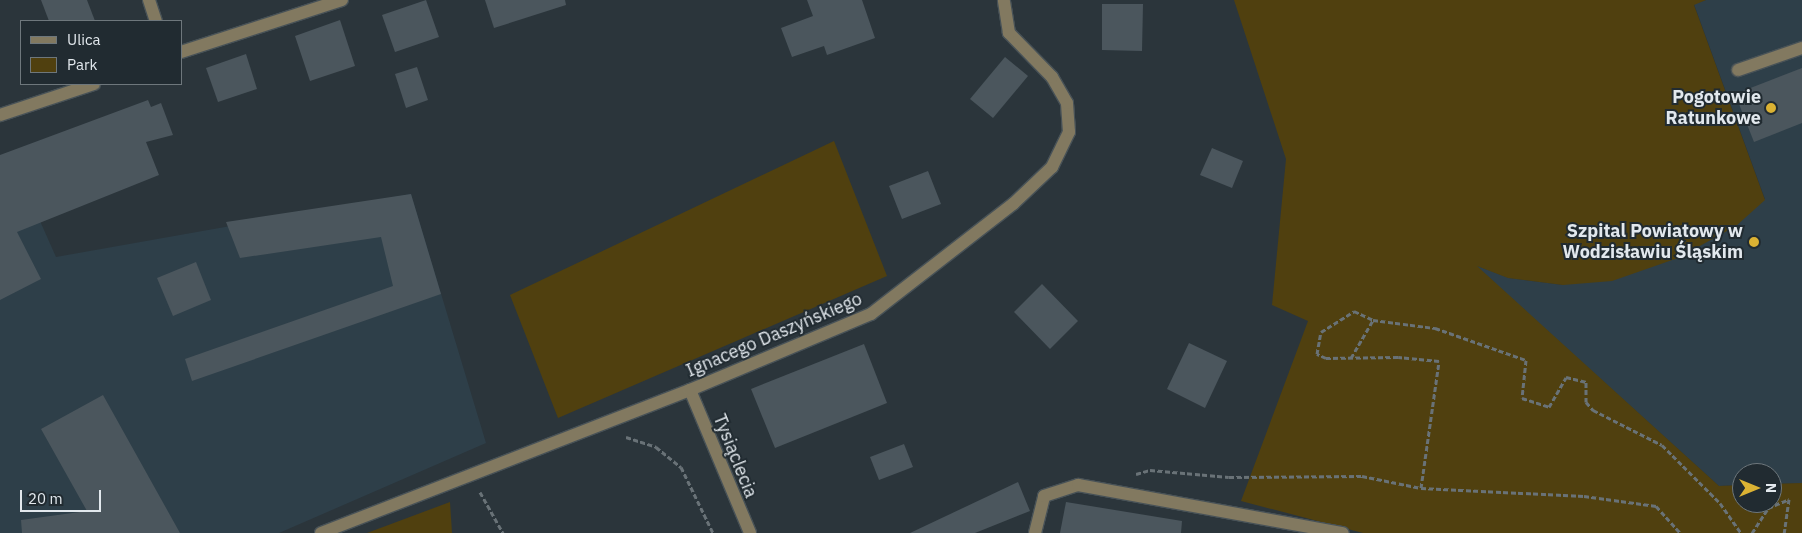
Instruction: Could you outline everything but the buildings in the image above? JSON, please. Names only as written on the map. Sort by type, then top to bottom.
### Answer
[{"type":"street","points":[[149,0],[156,20]]},
{"type":"street","points":[[182,52],[342,0]]},
{"type":"street","name":"Ignacego Daszyńskiego","points":[[321,533],[690,390],[871,314],[1014,204],[1052,167],[1069,132],[1067,103],[1052,77],[1009,33],[1004,0]]},
{"type":"street","points":[[1738,70],[1802,48]]},
{"type":"street","points":[[0,115],[91,85]]},
{"type":"street","name":"Tysiąclecia","points":[[690,390],[750,533]]},
{"type":"street","points":[[1035,533],[1044,496],[1078,485],[1343,533]]},
{"type":"path","points":[[1421,488],[1439,361],[1326,358],[1317,354],[1320,332],[1354,311],[1373,320],[1435,328],[1526,360],[1522,398],[1549,407],[1566,377],[1586,382],[1586,402],[1592,410],[1662,445],[1720,503],[1741,533]]},
{"type":"path","points":[[1351,358],[1373,320]]},
{"type":"path","points":[[622,435],[656,447],[681,467],[714,533]]},
{"type":"path","points":[[1133,475],[1150,470],[1229,477],[1362,476],[1421,488],[1584,496],[1656,506],[1680,533]]},
{"type":"path","points":[[478,487],[503,533]]},
{"type":"path","points":[[1752,533],[1768,508],[1789,499],[1784,533]]},
{"type":"shaded area","name":"Szpital Powiatowy w Wodzisławiu Śląskim","points":[[1706,0],[1802,0],[1802,483],[1782,484],[1782,463],[1732,463],[1732,485],[1719,486],[1475,265],[1509,278],[1563,285],[1765,199],[1694,4]]},
{"type":"shaded area","points":[[20,176],[56,257],[411,194],[486,443],[279,533],[0,533],[0,183]]},
{"type":"green space","points":[[1234,0],[1706,0],[1694,5],[1765,200],[1736,226],[1678,258],[1612,281],[1563,285],[1508,278],[1477,266],[1719,486],[1732,485],[1732,513],[1782,513],[1782,484],[1802,483],[1802,533],[1363,533],[1241,501],[1308,321],[1272,305],[1286,159]]},
{"type":"green space","points":[[834,141],[887,276],[558,418],[510,295]]},
{"type":"green space","points":[[450,502],[452,533],[367,533]]},
{"type":"place","name":"Pogotowie Ratunkowe","points":[[1771,108]]},
{"type":"place","name":"Szpital Powiatowy w Wodzisławiu Śląskim","points":[[1754,242]]}]
